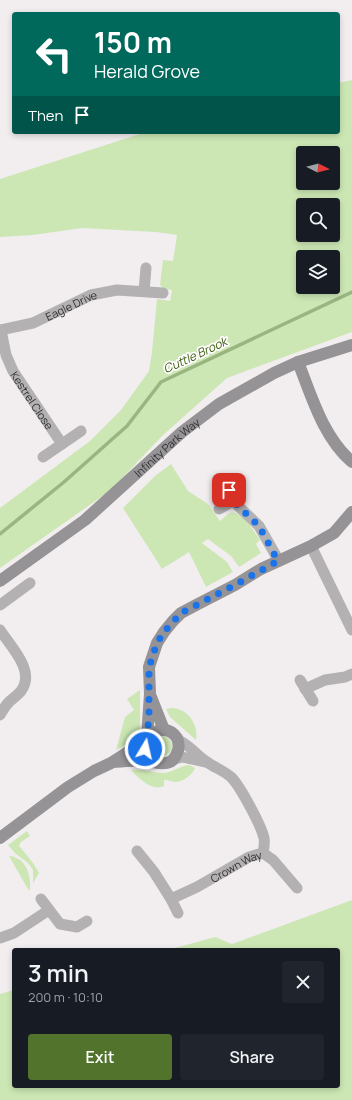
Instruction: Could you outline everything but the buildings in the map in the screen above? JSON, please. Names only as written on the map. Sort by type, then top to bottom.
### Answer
[{"type":"street","points":[[144,291],[146,268]]},
{"type":"street","name":"Eagle Drive","points":[[1,330],[33,323],[91,295],[117,290],[163,293]]},
{"type":"street","name":"Kestrel Close","points":[[1,330],[6,356],[13,371],[62,444]]},
{"type":"street","name":"Infinity Park Way","points":[[0,581],[85,520],[182,432],[219,404],[257,382],[298,362],[352,345]]},
{"type":"street","points":[[298,362],[328,433],[339,450],[352,462]]},
{"type":"street","points":[[44,457],[82,431]]},
{"type":"street","points":[[226,480],[233,501],[259,526],[278,561]]},
{"type":"street","points":[[219,509],[233,501]]},
{"type":"street","points":[[153,762],[146,754],[150,694],[149,667],[157,643],[164,632],[181,613],[334,533],[352,512]]},
{"type":"street","points":[[311,546],[352,630]]},
{"type":"street","points":[[0,605],[30,583]]},
{"type":"street","points":[[0,630],[25,669],[25,681],[18,695],[5,707],[0,715]]},
{"type":"street","points":[[313,701],[302,684],[345,677],[352,674]]},
{"type":"street","points":[[150,694],[164,730]]},
{"type":"street","name":"Crown Way","points":[[1,834],[68,787],[146,741],[154,732],[164,730],[188,745],[206,762],[227,773],[233,779],[240,789],[264,837],[265,846],[263,853],[249,857],[197,887],[171,899]]},
{"type":"street","points":[[175,759],[178,751],[178,740]]},
{"type":"street","name":"Crown Way","points":[[111,763],[129,760],[165,764],[182,757],[206,762]]},
{"type":"street","points":[[137,851],[154,872],[178,913]]},
{"type":"street","points":[[263,853],[272,860],[297,888]]},
{"type":"street","points":[[41,899],[60,924],[77,927],[87,921]]},
{"type":"street","points":[[0,938],[14,933],[48,910]]},
{"type":"green space","points":[[352,80],[352,332],[227,378],[162,436],[111,490],[0,568],[0,508],[90,441],[121,410],[149,371],[157,299],[170,301],[172,290],[164,289],[160,285],[163,260],[173,261],[177,235],[156,232],[82,228],[33,235],[0,237],[0,179],[140,134],[340,134],[340,83]]},
{"type":"green space","points":[[171,464],[188,491],[208,504],[220,521],[230,513],[239,515],[247,522],[260,540],[256,544],[261,553],[239,567],[231,556],[208,539],[202,543],[227,562],[233,572],[206,587],[189,552],[162,569],[123,508],[155,476]]},
{"type":"green space","points":[[140,690],[140,733],[134,741],[116,750],[125,717],[134,710],[127,699]]},
{"type":"green space","points":[[172,708],[183,711],[191,719],[196,729],[196,740],[170,717],[166,709]]},
{"type":"green space","points":[[162,736],[169,739],[172,746],[169,753],[162,756],[155,753],[152,746],[155,739]]},
{"type":"green space","points":[[189,765],[195,768],[188,777],[177,782],[164,780],[164,786],[160,787],[151,786],[131,770],[164,773]]},
{"type":"green space","points":[[27,831],[30,836],[19,845],[39,873],[33,883],[33,870],[28,863],[15,853],[8,845]]},
{"type":"green space","points":[[9,856],[22,861],[27,868],[30,881],[29,891]]},
{"type":"green space","points":[[352,900],[352,1100],[0,1100],[0,994],[12,991],[12,1088],[340,1088],[340,948],[175,948],[215,937],[232,944]]},
{"type":"waterway","name":"Cuttle Brook","points":[[0,534],[64,482],[127,426],[161,382],[352,292]]},
{"type":"route","points":[[145,749],[144,744],[147,738],[149,715],[149,667],[157,643],[164,632],[181,613],[278,561],[259,526],[233,501],[229,490]]}]
